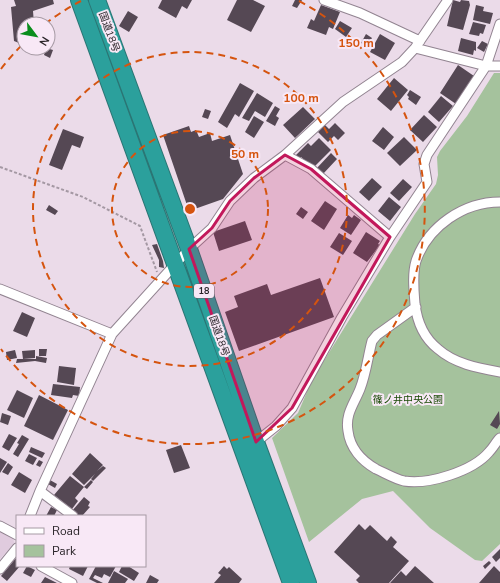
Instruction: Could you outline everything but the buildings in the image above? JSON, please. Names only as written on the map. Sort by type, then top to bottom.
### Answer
[{"type":"highway","name":"国道18号","points":[[79,0],[176,263],[290,583]]},
{"type":"highway","name":"国道18号","points":[[97,0],[189,249],[256,442],[308,583]]},
{"type":"street","points":[[324,0],[360,13],[417,44],[486,66],[500,66]]},
{"type":"street","points":[[30,515],[112,334],[189,249],[212,228],[230,201],[254,178],[285,155],[343,102],[402,62],[417,44],[448,0]]},
{"type":"street","points":[[256,442],[276,426],[292,408],[342,317],[390,237],[427,182],[424,164],[427,155],[486,66],[500,24]]},
{"type":"street","points":[[285,155],[311,169],[390,237]]},
{"type":"street","points":[[500,202],[487,202],[457,211],[432,233],[416,262],[414,292],[417,316],[422,329],[437,349],[451,358],[474,367],[500,372]]},
{"type":"street","points":[[0,290],[112,334]]},
{"type":"street","points":[[416,307],[377,335],[372,341],[360,388],[347,416],[348,433],[356,453],[367,464],[404,481],[423,481],[452,474],[470,466],[488,454],[500,438]]},
{"type":"street","points":[[40,491],[72,515]]},
{"type":"street","points":[[0,526],[16,534]]},
{"type":"street","points":[[0,569],[16,551]]},
{"type":"street","points":[[43,567],[72,583]]},
{"type":"path","points":[[0,167],[83,197],[140,226],[160,280]]},
{"type":"highlighted area","points":[[285,155],[311,169],[390,237],[292,408],[256,442],[189,249],[212,228],[230,201],[254,178]]},
{"type":"shaded area","points":[[0,529],[13,536],[14,543],[0,559]]},
{"type":"green space","name":"篠ノ井中央公園","points":[[494,73],[500,73],[500,544],[482,561],[475,560],[430,528],[393,491],[362,499],[309,542],[272,438],[298,413],[312,380],[415,214],[436,184],[438,175],[437,157],[440,151],[467,116]]}]
